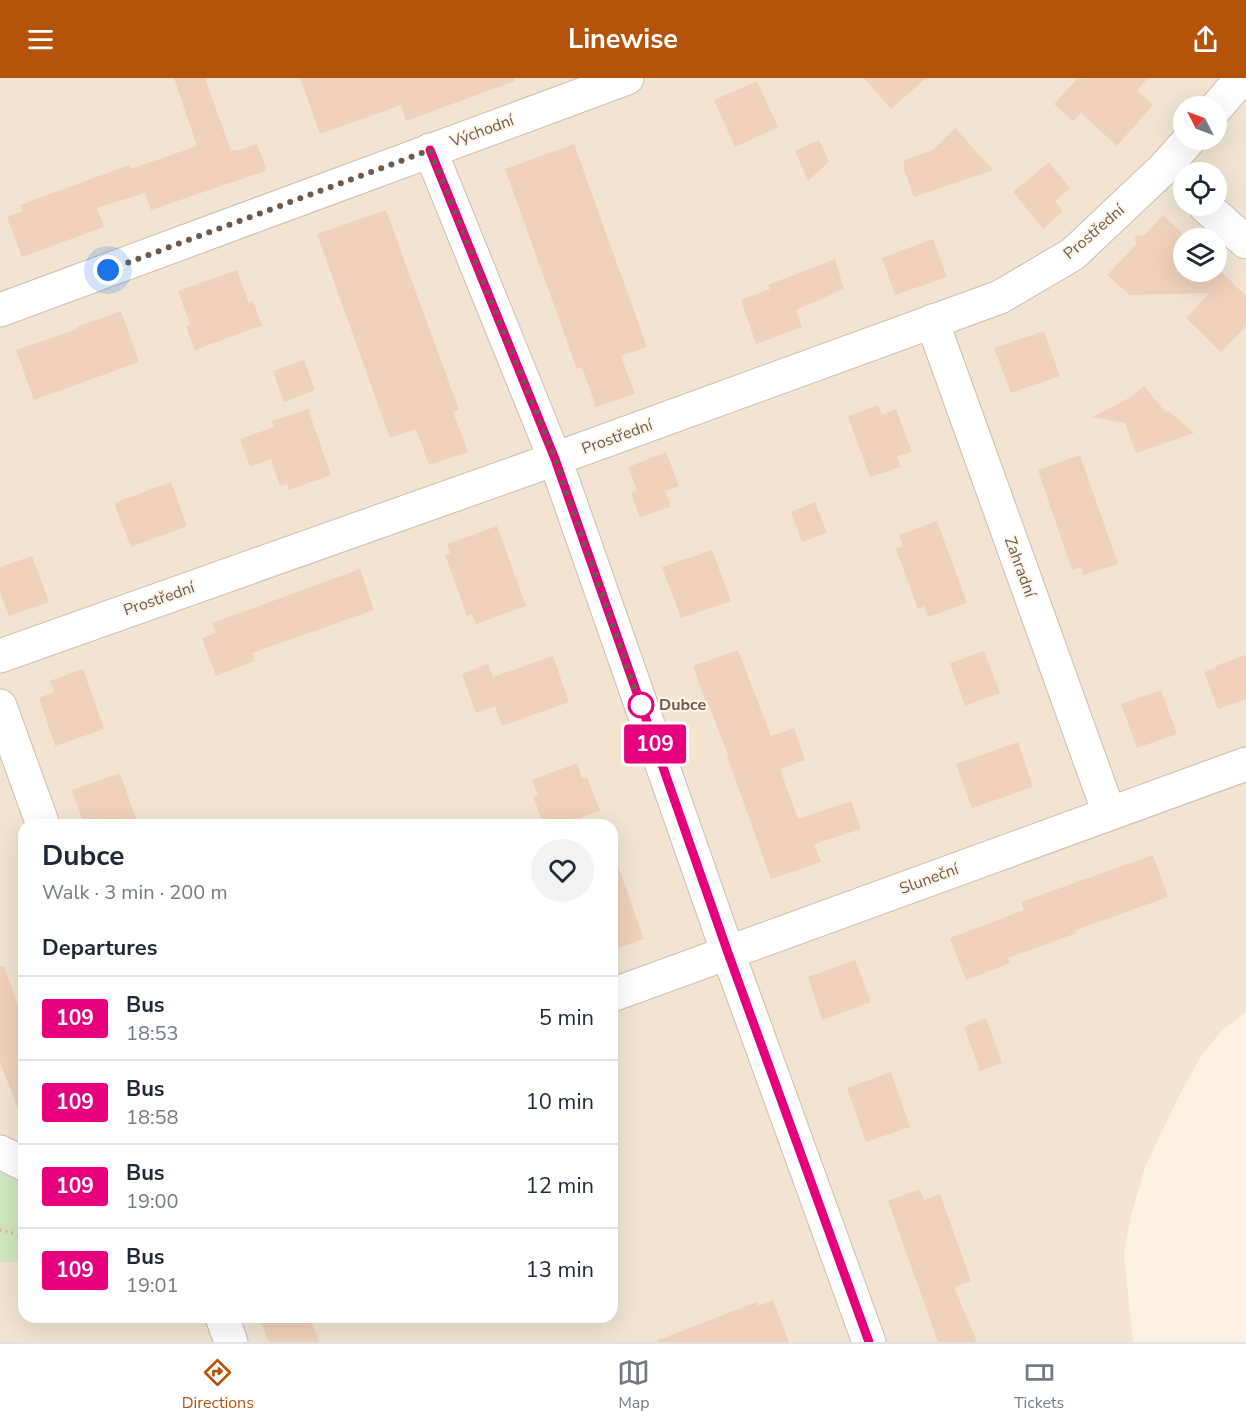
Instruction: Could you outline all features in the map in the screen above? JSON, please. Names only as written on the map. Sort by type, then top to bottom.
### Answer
[{"type":"street","name":"Východní","points":[[0,310],[430,150],[568,88],[627,78]]},
{"type":"street","points":[[1226,96],[1242,78]]},
{"type":"street","points":[[430,150],[555,459],[728,953],[869,1342]]},
{"type":"street","name":"Prostřední","points":[[0,656],[555,459],[1000,297],[1073,254],[1173,178]]},
{"type":"street","points":[[1216,216],[1246,242]]},
{"type":"street","name":"Zahradní","points":[[932,321],[1109,813]]},
{"type":"street","points":[[0,706],[41,819]]},
{"type":"street","name":"Sluneční","points":[[618,994],[1246,764]]},
{"type":"street","points":[[0,1152],[18,1161]]},
{"type":"street","points":[[224,1323],[231,1342]]},
{"type":"path","points":[[0,1230],[18,1234]]},
{"type":"shaded area","points":[[0,78],[1246,78],[1246,1012],[1222,1030],[1200,1058],[1145,1167],[1131,1216],[1124,1254],[1133,1342],[0,1342],[0,1262],[18,1262],[18,1323],[618,1323],[618,819],[18,819],[18,1178],[0,1170]]},
{"type":"green space","points":[[0,1170],[18,1178],[18,1262],[0,1262]]},
{"type":"building","points":[[174,78],[205,78],[231,151],[257,144],[266,168],[265,171],[151,210],[145,193],[97,208],[104,227],[22,257],[7,217],[23,211],[20,205],[129,165],[131,169],[197,146]]},
{"type":"building","points":[[300,78],[514,78],[515,81],[406,121],[401,105],[320,134]]},
{"type":"building","points":[[864,78],[926,78],[891,109]]},
{"type":"building","points":[[1078,78],[1148,78],[1137,90],[1153,105],[1117,146],[1081,113],[1073,121],[1054,104]]},
{"type":"building","points":[[757,81],[778,127],[735,147],[714,100]]},
{"type":"building","points":[[955,128],[993,170],[914,197],[904,170],[904,160],[933,150]]},
{"type":"building","points":[[819,140],[829,162],[808,181],[795,151]]},
{"type":"building","points":[[574,144],[647,347],[621,356],[635,394],[596,407],[582,367],[577,369],[505,169]]},
{"type":"building","points":[[1049,162],[1070,188],[1055,201],[1063,211],[1043,229],[1013,192]]},
{"type":"building","points":[[386,210],[459,410],[453,412],[468,452],[429,465],[416,429],[390,438],[317,234]]},
{"type":"building","points":[[1163,215],[1177,228],[1173,228],[1173,282],[1227,282],[1227,278],[1246,296],[1246,326],[1221,352],[1186,318],[1210,293],[1130,295],[1107,275],[1136,245],[1135,236],[1145,235]]},
{"type":"building","points":[[933,239],[947,277],[895,295],[882,258]]},
{"type":"building","points":[[835,259],[844,289],[796,310],[802,327],[756,344],[741,300],[770,289],[768,285]]},
{"type":"building","points":[[237,270],[249,303],[253,301],[262,325],[195,350],[186,326],[190,324],[178,291]]},
{"type":"building","points":[[121,311],[139,362],[34,400],[16,350],[78,329],[77,327]]},
{"type":"building","points":[[1044,331],[1060,376],[1011,393],[994,348]]},
{"type":"building","points":[[304,360],[315,390],[284,402],[273,371]]},
{"type":"building","points":[[1144,386],[1166,413],[1169,411],[1194,433],[1136,453],[1125,423],[1092,417],[1129,398]]},
{"type":"building","points":[[878,405],[882,415],[896,409],[912,452],[897,456],[901,467],[870,477],[848,416]]},
{"type":"building","points":[[308,409],[331,475],[289,490],[287,484],[280,486],[271,459],[250,467],[240,439],[274,427],[272,421]]},
{"type":"building","points":[[666,452],[679,486],[665,491],[671,506],[640,518],[631,493],[637,490],[628,467]]},
{"type":"building","points":[[1080,455],[1118,564],[1083,575],[1082,567],[1072,570],[1038,470]]},
{"type":"building","points":[[171,482],[187,526],[131,547],[114,503]]},
{"type":"building","points":[[815,502],[827,533],[802,542],[791,512]]},
{"type":"building","points":[[937,521],[967,603],[928,617],[924,606],[918,609],[896,549],[903,546],[899,535]]},
{"type":"building","points":[[497,526],[526,606],[476,624],[472,614],[467,616],[445,555],[450,553],[447,544]]},
{"type":"building","points":[[712,550],[731,601],[681,618],[662,567]]},
{"type":"building","points":[[32,556],[49,602],[9,616],[0,592],[0,567]]},
{"type":"building","points":[[360,569],[374,610],[252,653],[255,661],[216,676],[202,638],[216,633],[212,623]]},
{"type":"building","points":[[738,650],[771,736],[794,728],[805,760],[780,769],[798,819],[851,801],[861,829],[814,844],[821,862],[771,879],[728,755],[693,666]]},
{"type":"building","points":[[984,651],[1000,693],[965,706],[950,663]]},
{"type":"building","points":[[1246,655],[1246,699],[1218,709],[1204,672]]},
{"type":"building","points":[[553,656],[569,702],[502,726],[495,706],[476,713],[462,674],[488,664],[493,677]]},
{"type":"building","points":[[83,669],[104,729],[55,746],[39,698],[54,692],[50,681]]},
{"type":"building","points":[[1161,690],[1177,734],[1137,748],[1121,704]]},
{"type":"building","points":[[1018,742],[1033,787],[972,808],[956,764]]},
{"type":"building","points":[[577,763],[582,778],[587,777],[600,811],[580,819],[542,819],[533,797],[538,795],[532,780]]},
{"type":"building","points":[[120,773],[136,819],[82,819],[72,790]]},
{"type":"building","points":[[1153,855],[1168,897],[1076,930],[1077,933],[1008,958],[1010,963],[966,980],[950,938],[1024,910],[1021,902]]},
{"type":"building","points":[[618,867],[644,939],[618,948]]},
{"type":"building","points":[[855,960],[871,1002],[822,1020],[808,977]]},
{"type":"building","points":[[0,966],[4,966],[18,1006],[18,1109],[0,1062]]},
{"type":"building","points":[[986,1018],[1002,1063],[980,1071],[964,1027]]},
{"type":"building","points":[[891,1072],[910,1127],[866,1142],[847,1088]]},
{"type":"building","points":[[920,1189],[924,1200],[940,1194],[971,1281],[954,1287],[977,1342],[938,1342],[888,1201]]},
{"type":"building","points":[[773,1300],[789,1342],[658,1342],[658,1340],[757,1302],[758,1306]]},
{"type":"building","points":[[261,1323],[312,1323],[319,1342],[269,1342]]},
{"type":"bus line","name":"109","points":[[430,150],[555,459],[728,953],[869,1342]]},
{"type":"place","name":"Dubce","points":[[641,705]]},
{"type":"route","points":[[108,270],[430,150],[555,459],[641,705]]}]
